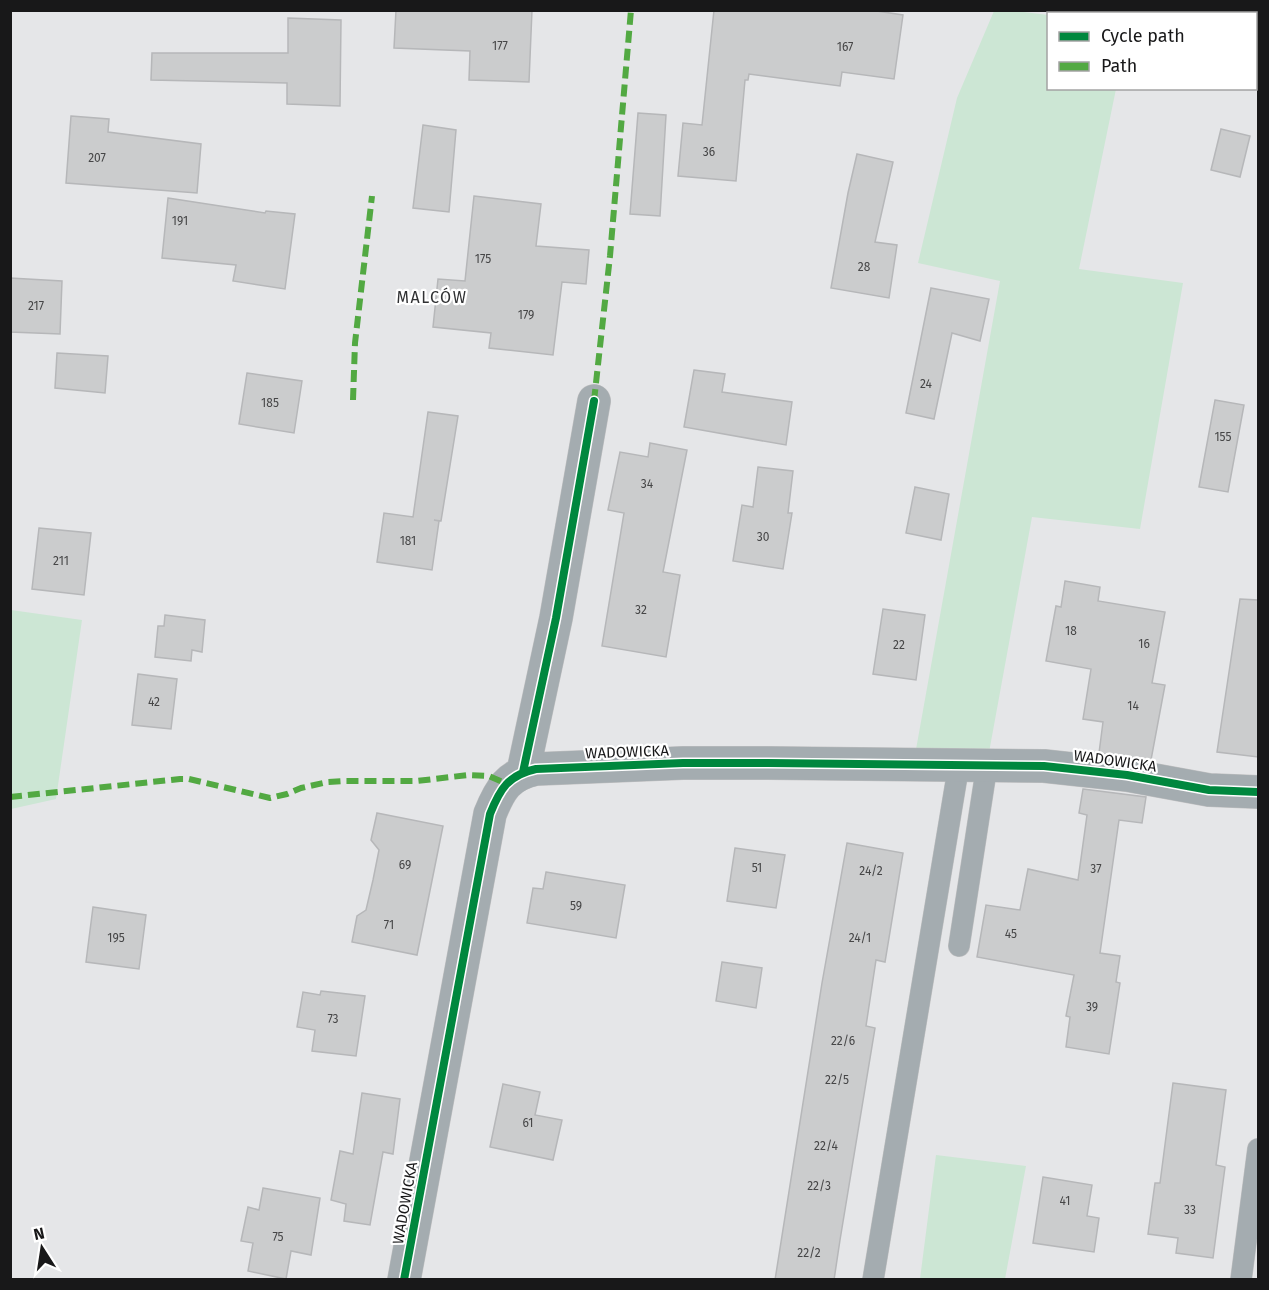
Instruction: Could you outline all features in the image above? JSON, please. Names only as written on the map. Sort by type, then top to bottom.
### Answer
[{"type":"street","points":[[523,772],[556,618],[594,401]]},
{"type":"street","name":"WADOWICKA","points":[[404,1280],[490,814],[503,789],[513,777],[523,772],[556,768],[683,763],[973,764],[1076,768],[1209,790],[1258,792]]},
{"type":"lane","points":[[959,946],[973,764]]},
{"type":"lane","points":[[873,1280],[973,764]]},
{"type":"lane","points":[[1241,1280],[1258,1149]]},
{"type":"green space","points":[[994,11],[1047,15],[1047,90],[1116,90],[1079,269],[1183,283],[1140,529],[1032,517],[988,758],[915,755],[1000,281],[918,263],[957,98]]},
{"type":"green space","points":[[11,610],[82,620],[56,799],[11,809]]},
{"type":"green space","points":[[936,1155],[1026,1166],[1005,1279],[920,1279]]},
{"type":"building","points":[[396,10],[532,10],[529,82],[469,80],[470,51],[394,48]]},
{"type":"building","points":[[714,10],[870,10],[903,15],[894,79],[842,72],[840,86],[749,74],[748,80],[745,80],[736,181],[678,176],[683,123],[702,125]]},
{"type":"building","points":[[288,18],[341,20],[340,106],[287,104],[287,83],[151,80],[152,53],[288,53]]},
{"type":"building","points":[[638,113],[666,115],[660,216],[630,214]]},
{"type":"building","points":[[71,116],[109,119],[108,132],[201,144],[197,193],[66,183]]},
{"type":"building","points":[[423,125],[456,130],[449,212],[413,208]]},
{"type":"building","points":[[1221,129],[1250,136],[1240,177],[1211,170]]},
{"type":"building","points":[[857,154],[893,162],[875,242],[897,245],[889,298],[831,288]]},
{"type":"building","points":[[474,196],[541,204],[536,246],[589,250],[586,284],[562,282],[553,355],[489,348],[491,333],[433,327],[438,279],[465,281]]},
{"type":"building","points":[[168,198],[265,213],[266,211],[295,214],[285,289],[233,281],[236,265],[162,258]]},
{"type":"building","points":[[10,278],[62,281],[60,334],[10,332]]},
{"type":"building","points":[[931,288],[989,299],[980,341],[952,333],[934,419],[906,413]]},
{"type":"building","points":[[57,353],[108,356],[105,393],[55,388]]},
{"type":"building","points":[[694,370],[725,374],[722,392],[792,402],[786,445],[684,427]]},
{"type":"building","points":[[247,373],[302,381],[294,433],[239,424]]},
{"type":"building","points":[[1215,400],[1244,405],[1228,492],[1199,487]]},
{"type":"building","points":[[428,412],[458,416],[441,521],[434,520],[439,521],[432,570],[377,562],[384,513],[413,517]]},
{"type":"building","points":[[650,443],[687,450],[663,572],[680,575],[666,657],[602,646],[624,513],[608,510],[620,452],[648,457]]},
{"type":"building","points":[[758,467],[793,471],[788,513],[792,513],[783,569],[733,561],[742,505],[753,507]]},
{"type":"building","points":[[915,487],[949,494],[941,540],[906,533]]},
{"type":"building","points":[[39,528],[91,533],[84,595],[32,589]]},
{"type":"building","points":[[1065,581],[1100,587],[1098,601],[1165,612],[1152,683],[1165,685],[1151,760],[1099,753],[1103,722],[1083,719],[1091,669],[1046,661],[1056,606],[1061,607]]},
{"type":"building","points":[[1240,599],[1258,600],[1258,757],[1217,752]]},
{"type":"building","points":[[883,609],[925,615],[916,680],[873,674]]},
{"type":"building","points":[[165,615],[205,620],[202,652],[192,650],[191,661],[155,657],[158,626],[164,626]]},
{"type":"building","points":[[138,674],[177,679],[171,729],[132,725]]},
{"type":"building","points":[[1083,789],[1146,797],[1142,823],[1119,820],[1100,953],[1120,956],[1116,982],[1120,983],[1109,1054],[1066,1047],[1070,1017],[1066,1016],[1074,975],[977,957],[986,905],[1020,910],[1028,869],[1078,880],[1087,815],[1079,813]]},
{"type":"building","points":[[377,813],[443,826],[417,955],[352,942],[357,916],[366,910],[379,850],[371,840]]},
{"type":"building","points":[[847,843],[903,853],[885,962],[876,960],[866,1026],[875,1028],[834,1280],[775,1280],[822,983]]},
{"type":"building","points":[[735,848],[785,855],[776,908],[727,901]]},
{"type":"building","points":[[546,872],[625,885],[616,938],[527,923],[533,888],[543,889]]},
{"type":"building","points":[[93,907],[146,915],[139,969],[86,962]]},
{"type":"building","points":[[722,962],[762,968],[756,1008],[716,1001]]},
{"type":"building","points":[[321,991],[365,996],[356,1056],[312,1051],[315,1030],[297,1027],[303,992],[320,995]]},
{"type":"building","points":[[1173,1083],[1226,1090],[1216,1165],[1225,1167],[1213,1258],[1176,1253],[1178,1238],[1148,1234],[1155,1183],[1160,1183]]},
{"type":"building","points":[[503,1084],[540,1092],[535,1115],[562,1120],[553,1160],[490,1147]]},
{"type":"building","points":[[362,1093],[400,1099],[393,1154],[383,1152],[370,1225],[344,1221],[346,1204],[331,1200],[340,1151],[353,1154]]},
{"type":"building","points":[[1043,1177],[1092,1185],[1087,1216],[1099,1218],[1094,1252],[1033,1243]]},
{"type":"building","points":[[263,1188],[320,1198],[311,1255],[291,1251],[286,1279],[248,1271],[253,1243],[241,1241],[248,1207],[259,1210]]},
{"type":"marked path","points":[[594,401],[610,256],[631,10]]},
{"type":"marked path","points":[[353,400],[355,343],[372,196]]},
{"type":"marked path","points":[[10,797],[180,779],[189,779],[270,798],[301,788],[343,781],[417,781],[468,775],[489,776],[507,784]]},
{"type":"cycle path","points":[[523,772],[556,618],[594,401]]},
{"type":"cycle path","points":[[404,1280],[490,814],[497,797],[506,784],[518,775],[536,769],[683,763],[1044,766],[1127,775],[1209,790],[1258,792]]},
{"type":"district","name":"MALCÓW","points":[[432,297]]}]
